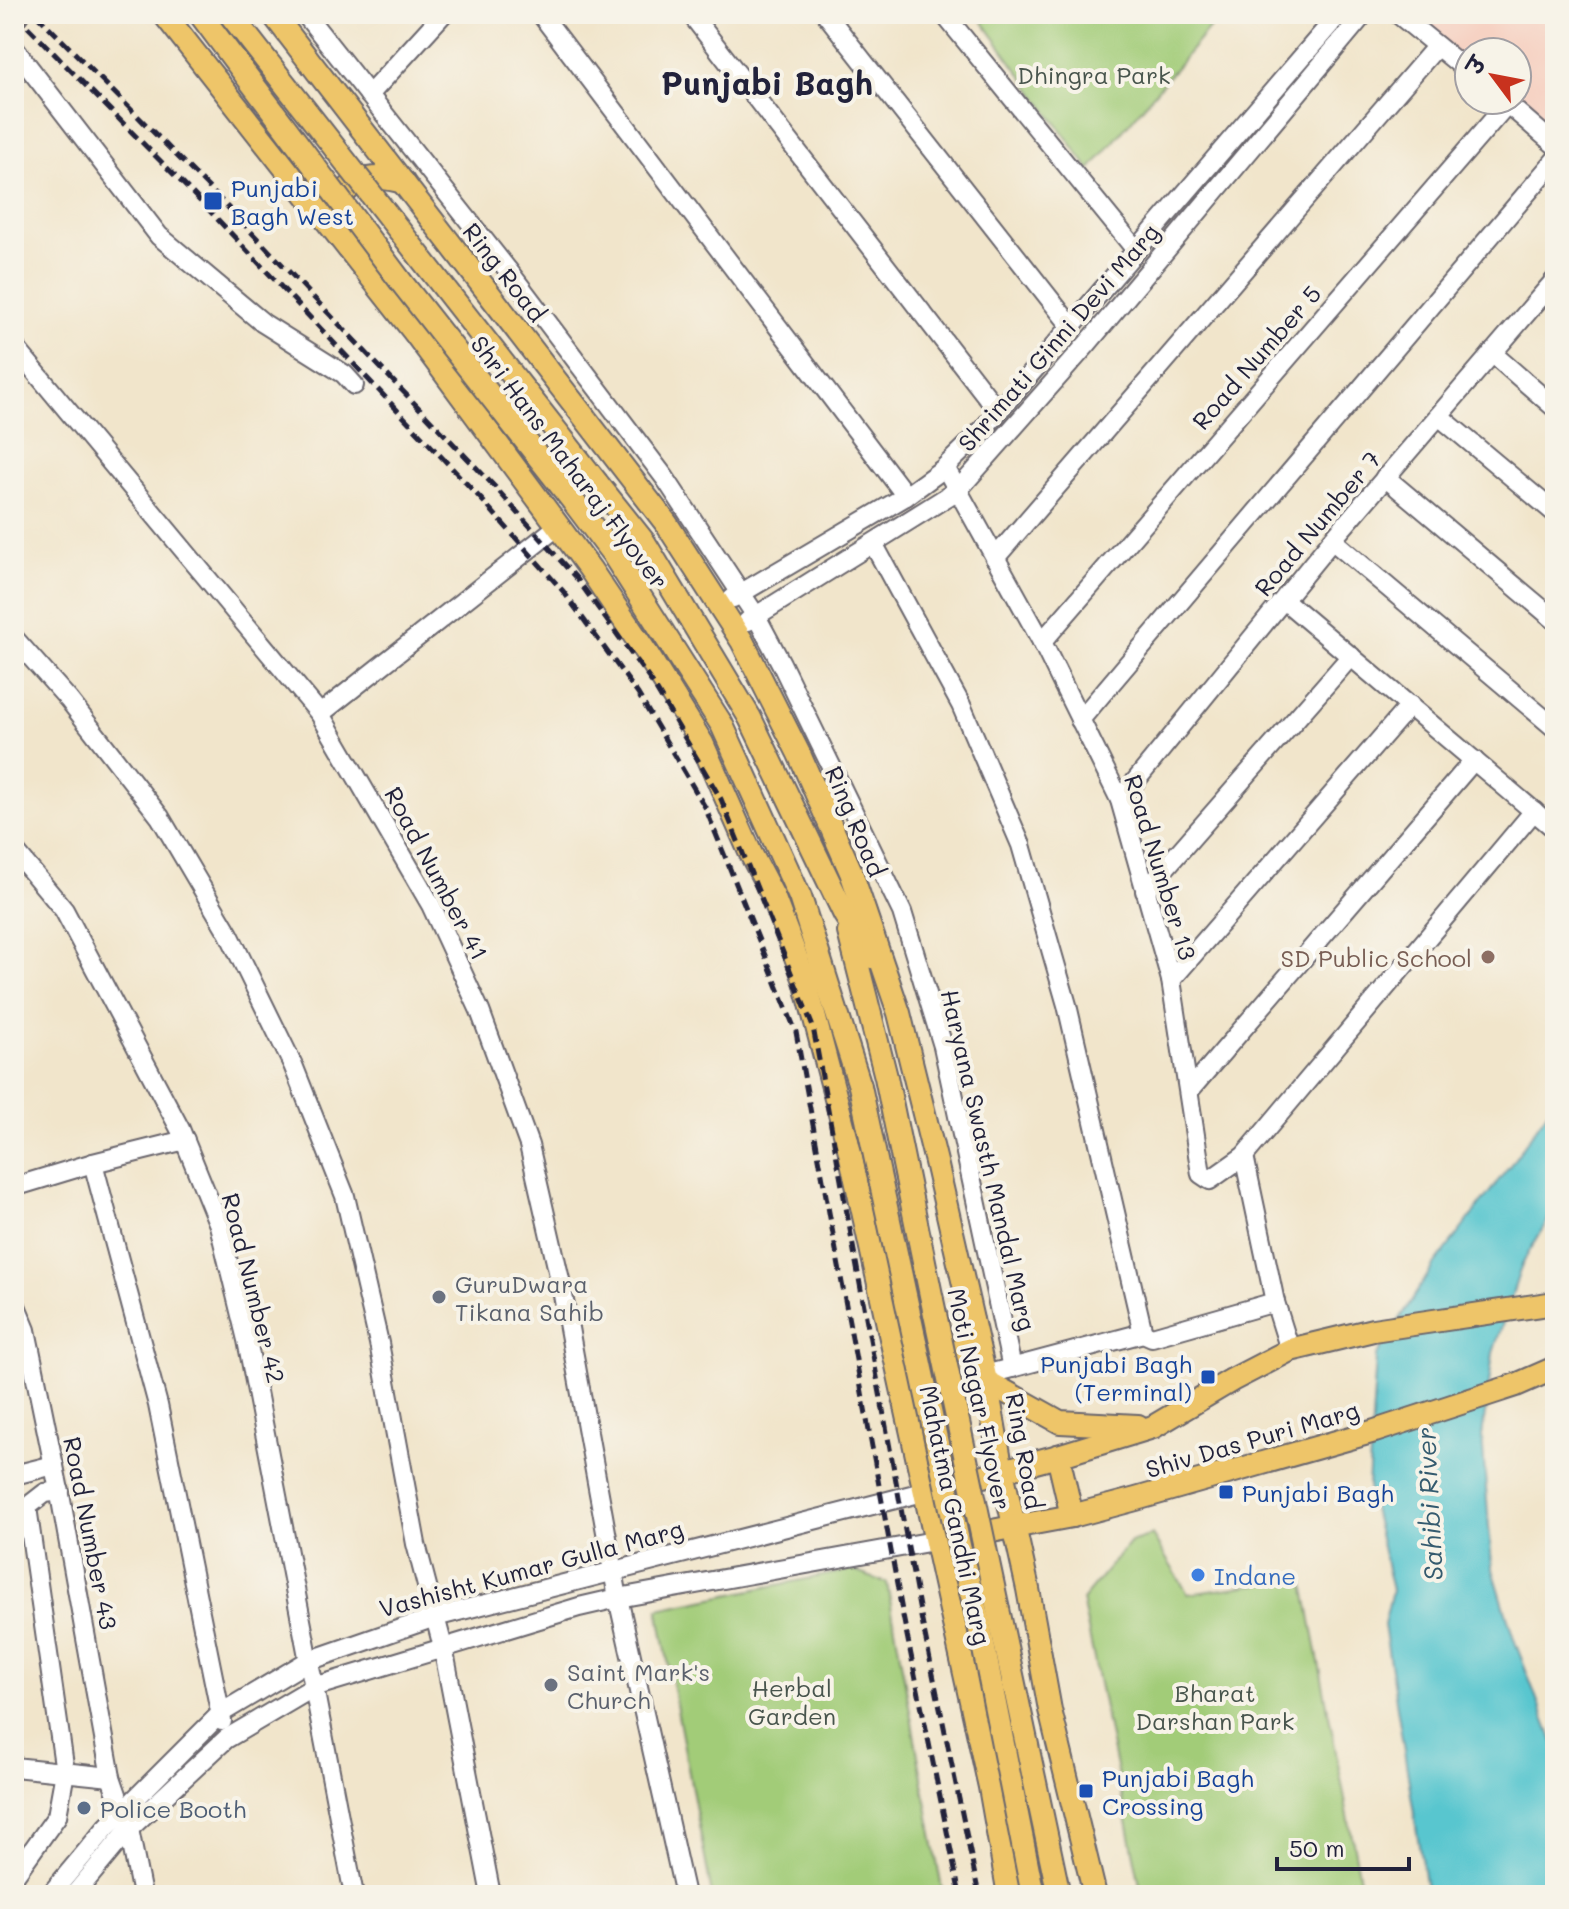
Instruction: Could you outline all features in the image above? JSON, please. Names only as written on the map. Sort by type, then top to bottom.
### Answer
[{"type":"main road","points":[[164,14],[415,333],[590,569],[649,657],[764,853],[800,897]]},
{"type":"main road","name":"Shri Hans Maharaj Flyover","points":[[200,14],[402,283],[613,554],[722,725],[775,839],[800,897],[860,1086],[960,1550],[978,1619],[1033,1895]]},
{"type":"main road","name":"Shri Hans Maharaj Flyover","points":[[230,14],[644,542],[750,718],[845,915]]},
{"type":"main road","name":"Ring Road","points":[[273,14],[666,523],[735,629],[799,754],[851,872],[899,1013],[986,1378],[1050,1710],[1095,1895]]},
{"type":"main road","points":[[340,238],[337,211],[349,189],[371,176],[403,182]]},
{"type":"main road","name":"Mahatma Gandhi Marg","points":[[716,771],[750,852],[773,896],[805,981],[849,1148],[983,1758],[1009,1895]]},
{"type":"main road","points":[[845,915],[871,955],[899,1013]]},
{"type":"main road","name":"Moti Nagar Flyover","points":[[845,915],[889,1092],[1059,1895]]},
{"type":"main road","name":"Shiv Das Puri Marg","points":[[923,1492],[1153,1427],[1290,1350],[1373,1330],[1555,1303]]},
{"type":"main road","points":[[889,1331],[923,1351],[935,1354],[950,1352],[968,1339],[971,1316]]},
{"type":"main road","name":"Shiv Das Puri Marg","points":[[956,1538],[1072,1516],[1375,1431],[1516,1385],[1555,1368]]},
{"type":"main road","points":[[986,1378],[1060,1422],[1153,1427]]},
{"type":"main road","points":[[1058,1456],[1072,1516]]},
{"type":"main road","name":"Vashisht Kumar Gulla Marg","points":[[934,1541],[956,1538]]},
{"type":"main road","points":[[983,1758],[987,1717],[999,1698],[1026,1690],[1042,1696],[1050,1710]]},
{"type":"street","name":"Haryana Swasth Mandal Marg","points":[[305,14],[507,269],[665,478],[756,616],[781,663],[902,912],[943,1046],[1012,1368]]},
{"type":"street","points":[[369,95],[443,14]]},
{"type":"street","points":[[541,14],[906,496]]},
{"type":"street","points":[[691,14],[998,411]]},
{"type":"street","points":[[826,14],[1071,326]]},
{"type":"street","points":[[944,14],[1136,250]]},
{"type":"street","name":"Shrimati Ginni Devi Marg","points":[[720,606],[906,496],[945,467],[998,411],[1339,14]]},
{"type":"street","name":"Shrimati Ginni Devi Marg","points":[[735,629],[958,490],[1079,354],[1364,14]]},
{"type":"street","points":[[1398,14],[1453,59]]},
{"type":"street","points":[[995,558],[1437,46]]},
{"type":"street","points":[[14,48],[159,236],[263,323],[344,374],[354,385]]},
{"type":"street","name":"Road Number 5","points":[[1042,642],[1493,116]]},
{"type":"street","points":[[1521,116],[1555,145]]},
{"type":"street","points":[[1080,720],[1555,160]]},
{"type":"street","name":"Road Number 7","points":[[1120,800],[1332,540],[1555,280]]},
{"type":"street","name":"Road Number 41","points":[[14,346],[320,714],[431,905],[480,1011],[529,1145],[561,1284],[603,1528],[685,1895]]},
{"type":"street","points":[[1492,353],[1555,408]]},
{"type":"street","points":[[1439,416],[1555,513]]},
{"type":"street","name":"Road Number 13","points":[[945,467],[1042,642],[1120,800],[1171,980],[1201,1174],[1210,1180],[1244,1156]]},
{"type":"street","points":[[1385,477],[1555,620]]},
{"type":"street","points":[[320,714],[557,527]]},
{"type":"street","points":[[1332,540],[1555,728]]},
{"type":"street","points":[[874,545],[961,705],[1021,845],[1067,1005],[1143,1333]]},
{"type":"street","points":[[1284,600],[1555,829]]},
{"type":"street","points":[[14,638],[69,700],[160,817],[229,934],[293,1065],[345,1196],[379,1343],[416,1544],[443,1647],[491,1895]]},
{"type":"street","points":[[1145,891],[1351,656]]},
{"type":"street","points":[[1171,980],[1410,705]]},
{"type":"street","points":[[1189,1091],[1474,760]]},
{"type":"street","points":[[1290,1350],[1275,1302],[1244,1156],[1534,811]]},
{"type":"street","name":"Road Number 42","points":[[14,850],[64,910],[185,1140],[219,1225],[243,1325],[354,1895]]},
{"type":"street","points":[[14,1187],[185,1140]]},
{"type":"street","points":[[93,1163],[158,1405],[226,1739]]},
{"type":"street","name":"Road Number 43","points":[[14,1301],[26,1330],[60,1491],[111,1777],[126,1821],[142,1895]]},
{"type":"street","points":[[986,1378],[1012,1368],[1143,1333],[1152,1337],[1275,1302]]},
{"type":"street","points":[[14,1475],[54,1465]]},
{"type":"street","points":[[14,1876],[57,1816],[65,1772],[27,1507],[45,1493],[60,1491]]},
{"type":"street","name":"Vashisht Kumar Gulla Marg","points":[[74,1895],[126,1821],[221,1713],[308,1661],[435,1617],[923,1492]]},
{"type":"street","name":"Vashisht Kumar Gulla Marg","points":[[50,1895],[98,1838],[126,1821],[226,1739],[314,1687],[618,1598],[934,1541]]},
{"type":"street","points":[[16,1770],[111,1777]]},
{"type":"shaded area","points":[[1409,14],[1555,14],[1555,140],[1527,116],[1533,116],[1533,36],[1453,36],[1453,52]]},
{"type":"green space","name":"Dhingra Park","points":[[977,14],[1221,14],[1090,170]]},
{"type":"green space","name":"Bharat Darshan Park","points":[[1152,1535],[1188,1594],[1303,1578],[1363,1895],[1142,1895],[1082,1600],[1130,1542]]},
{"type":"green space","name":"Herbal Garden","points":[[851,1570],[887,1583],[943,1895],[712,1895],[658,1609]]},
{"type":"water","name":"Sahibi River","points":[[1555,1101],[1555,1208],[1522,1264],[1493,1353],[1482,1436],[1492,1566],[1514,1639],[1555,1747],[1555,1895],[1427,1895],[1384,1625],[1392,1590],[1368,1487],[1376,1357],[1432,1268]]},
{"type":"railway","points":[[15,14],[206,207],[482,500],[563,591],[638,694],[705,807],[796,1032],[902,1611],[960,1895]]},
{"type":"railway","points":[[36,14],[217,196],[495,487],[577,579],[653,684],[721,799],[813,1027],[919,1607],[979,1895]]},
{"type":"place","name":"Punjabi Bagh West","points":[[213,201]]},
{"type":"place","name":"SD Public School","points":[[1488,957]]},
{"type":"place","name":"GuruDwara Tikana Sahib","points":[[439,1297]]},
{"type":"place","name":"Punjabi Bagh (Terminal)","points":[[1208,1377]]},
{"type":"place","name":"Punjabi Bagh","points":[[1226,1492]]},
{"type":"place","name":"Indane","points":[[1198,1575]]},
{"type":"place","name":"Saint Mark's Church","points":[[551,1685]]},
{"type":"place","name":"Punjabi Bagh Crossing","points":[[1086,1791]]},
{"type":"place","name":"Police Booth","points":[[84,1808]]},
{"type":"district","name":"Punjabi Bagh","points":[[767,82]]}]
